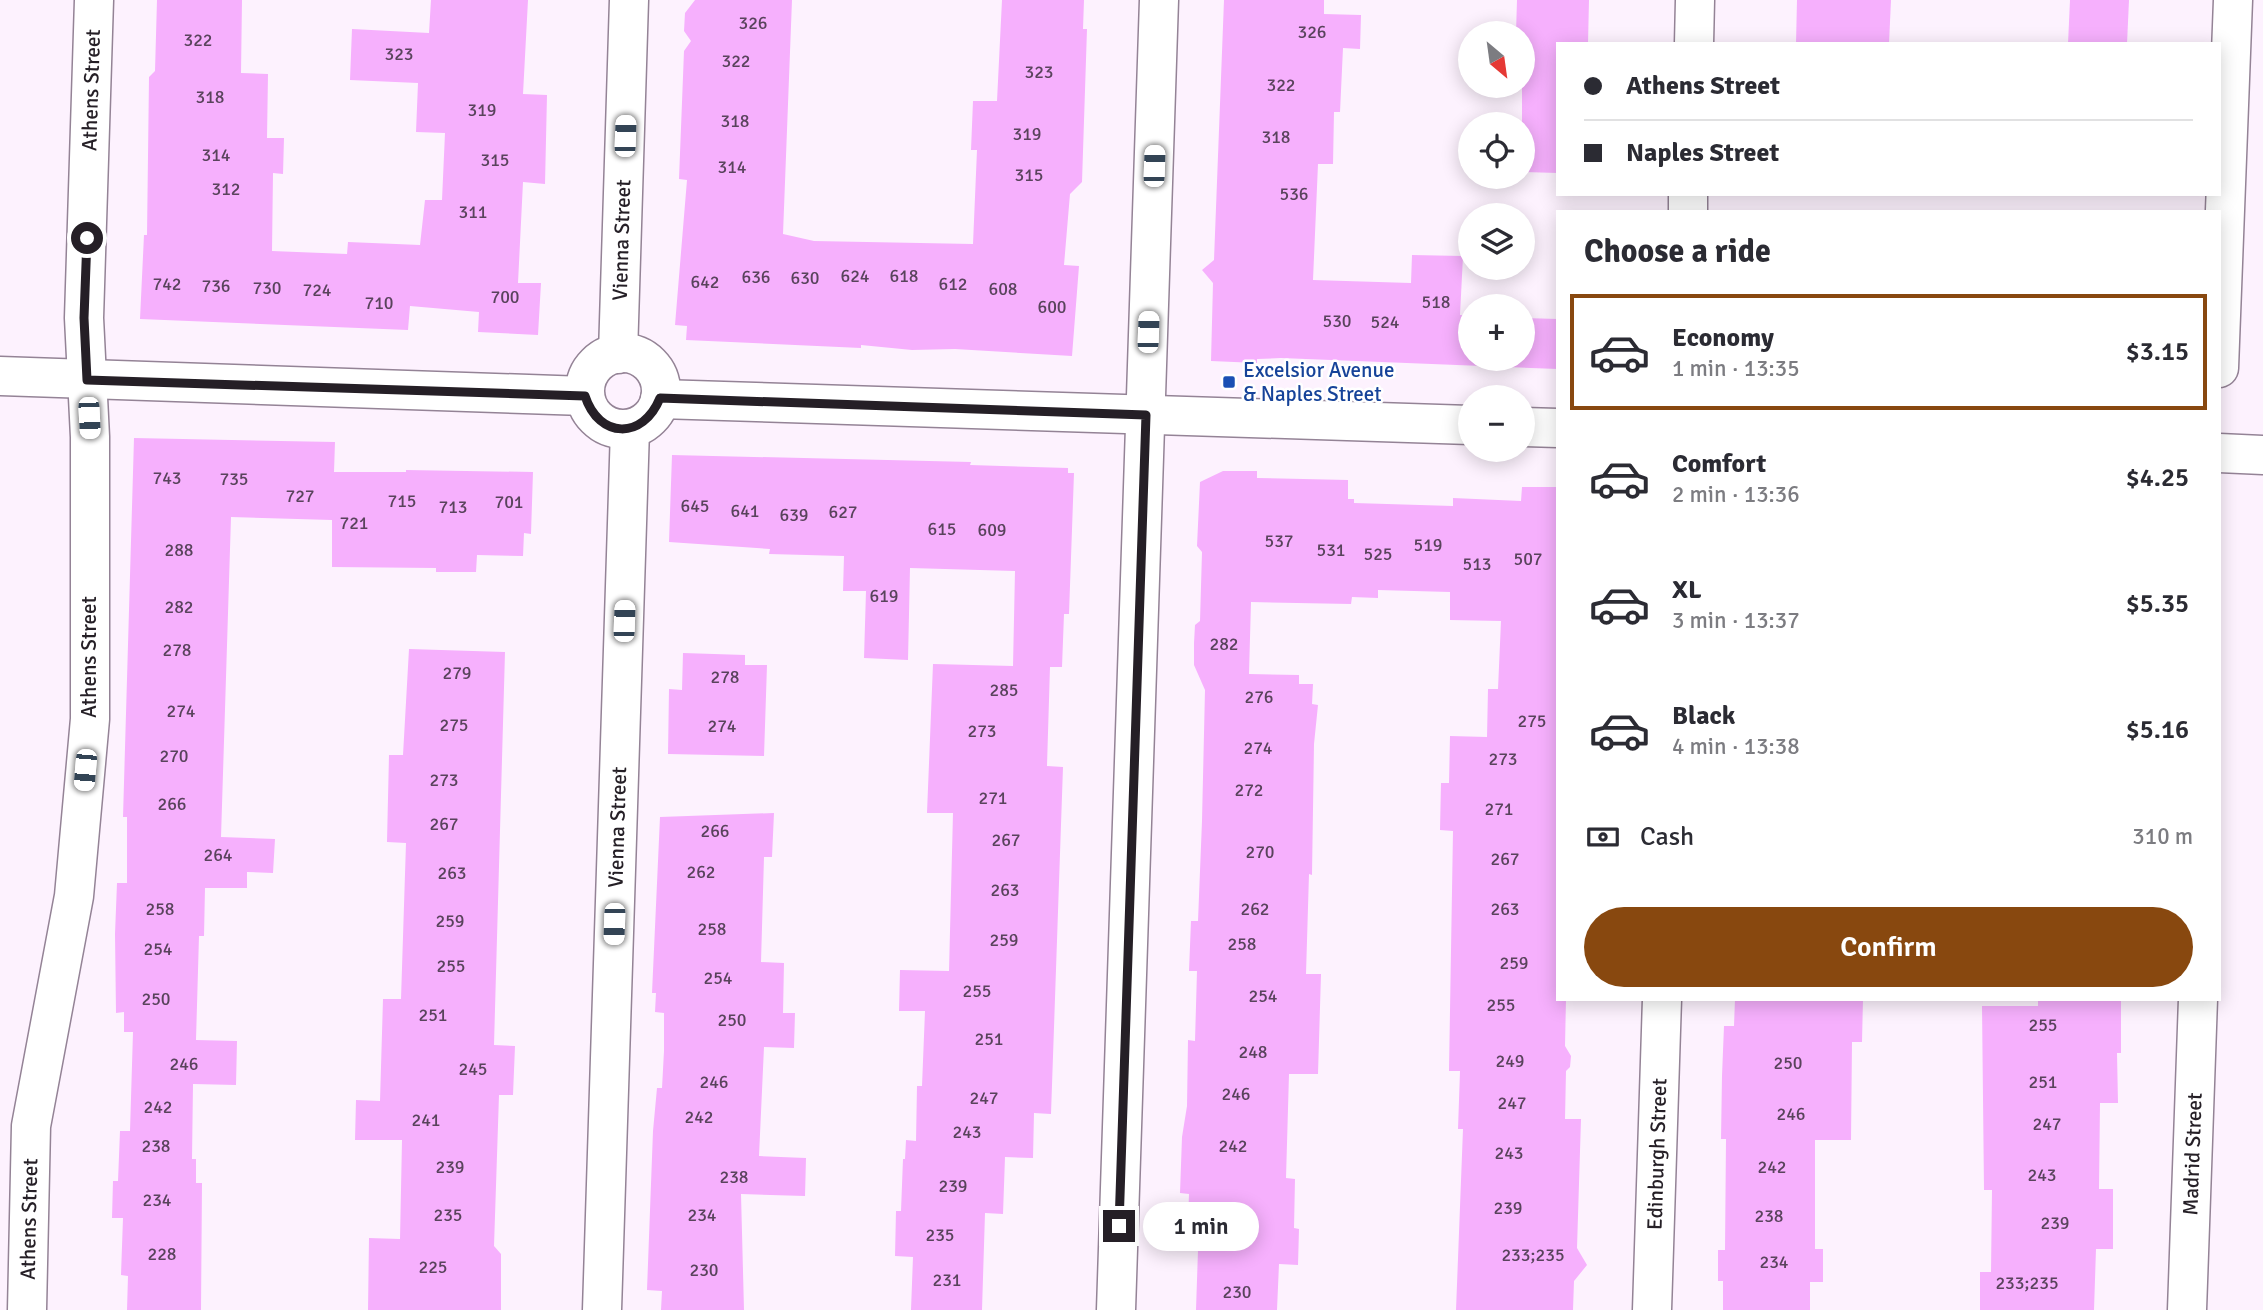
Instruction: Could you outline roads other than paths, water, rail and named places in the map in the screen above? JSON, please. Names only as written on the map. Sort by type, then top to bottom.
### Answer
[{"type":"street","name":"Athens Street","points":[[27,1310],[30,1126],[74,897],[90,719],[84,318],[94,0]]},
{"type":"street","name":"Vienna Street","points":[[618,354],[629,0]]},
{"type":"street","points":[[1116,1310],[1159,0]]},
{"type":"street","points":[[1694,42],[1695,0]]},
{"type":"street","points":[[2221,311],[2232,0]]},
{"type":"street","points":[[618,354],[632,355],[645,361],[655,371],[660,384],[660,398],[654,413],[643,423],[630,429],[615,429],[600,422],[589,411],[585,396],[585,384],[597,363],[618,354]]},
{"type":"street","points":[[0,376],[585,396]]},
{"type":"street","points":[[660,398],[1458,425]]},
{"type":"street","points":[[1535,427],[1556,428]]},
{"type":"street","name":"Vienna Street","points":[[602,1310],[630,429]]},
{"type":"street","points":[[2221,453],[2263,455]]},
{"type":"street","name":"Edinburgh Street","points":[[1652,1310],[1662,1001]]},
{"type":"street","name":"Madrid Street","points":[[2187,1310],[2198,1001]]},
{"type":"place","name":"Excelsior Avenue & Naples Street","points":[[1229,382]]}]
